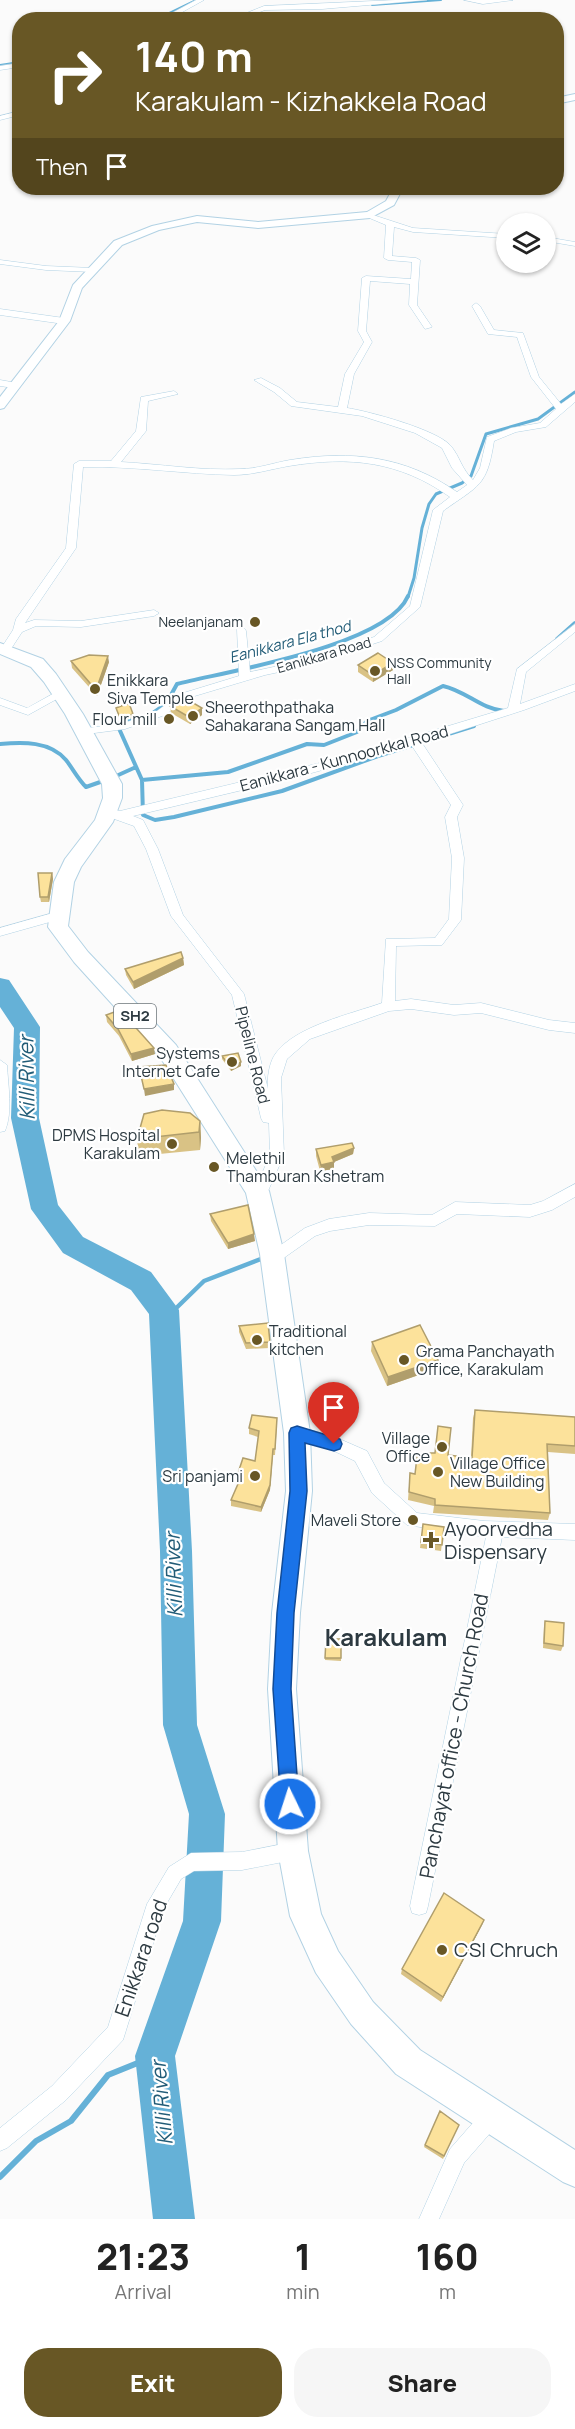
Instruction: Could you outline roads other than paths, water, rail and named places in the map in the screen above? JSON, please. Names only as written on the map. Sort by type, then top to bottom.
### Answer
[{"type":"main road","points":[[3,649],[37,663],[60,693],[110,779],[115,814]]},
{"type":"main road","name":"SH2","points":[[115,814],[65,877],[58,927],[81,957],[168,1051],[257,1191],[272,1255],[297,1433],[298,1491],[286,1613],[282,1689],[293,1851],[306,1916],[327,1962],[362,2013],[408,2062],[575,2170]]},
{"type":"street","points":[[178,12],[201,0]]},
{"type":"street","points":[[253,0],[266,8]]},
{"type":"street","points":[[250,12],[266,8],[424,0]]},
{"type":"street","points":[[467,0],[483,2],[510,0]]},
{"type":"street","points":[[0,405],[64,321],[77,287],[118,243],[156,228],[197,219],[258,225],[370,215],[390,203],[394,195]]},
{"type":"street","points":[[370,215],[390,224],[413,230],[496,235]]},
{"type":"street","points":[[390,224],[388,258],[416,260],[413,304],[428,327]]},
{"type":"street","points":[[556,241],[575,244]]},
{"type":"street","points":[[0,262],[46,268],[93,270]]},
{"type":"street","points":[[342,411],[343,394],[353,362],[368,342],[362,331],[366,278],[414,282]]},
{"type":"street","points":[[476,306],[491,332],[520,336],[535,377],[560,409]]},
{"type":"street","points":[[0,312],[64,321]]},
{"type":"street","points":[[258,380],[294,404],[382,418],[418,431],[446,446],[457,468],[472,485]]},
{"type":"street","points":[[0,383],[14,385]]},
{"type":"street","points":[[112,465],[141,431],[144,399],[174,394]]},
{"type":"street","name":"Eanikkara Road","points":[[83,732],[109,729],[161,713],[184,696],[245,671],[294,666],[378,639],[415,607],[438,510],[450,491],[477,482],[485,468],[490,439],[514,430],[543,425],[575,398]]},
{"type":"street","points":[[3,649],[18,630],[21,619],[71,548],[78,466],[89,464],[151,465],[236,472],[296,462],[377,460],[424,473],[450,491]]},
{"type":"street","points":[[18,630],[34,623],[81,624],[154,613]]},
{"type":"street","points":[[509,711],[521,671],[575,627]]},
{"type":"street","points":[[241,631],[245,671]]},
{"type":"street","name":"Eanikkara - Kunnoorkkal Road","points":[[115,814],[134,812],[289,775],[415,741],[575,687]]},
{"type":"street","points":[[0,701],[28,711],[60,693]]},
{"type":"street","points":[[388,1006],[390,942],[438,942],[455,920],[458,858],[451,816],[457,805],[415,741]]},
{"type":"street","name":"Pipeline Road","points":[[115,814],[139,823],[177,915],[238,994],[277,1155]]},
{"type":"street","points":[[0,932],[60,915]]},
{"type":"street","points":[[257,1191],[263,1187],[277,1155],[274,1078],[281,1056],[305,1036],[388,1006],[411,1004],[454,1010],[481,1008],[549,1025],[575,1028]]},
{"type":"street","points":[[0,1065],[2,1106],[0,1126]]},
{"type":"street","points":[[272,1255],[310,1232],[348,1220],[427,1221],[435,1220],[455,1208],[530,1211],[547,1206],[575,1190]]},
{"type":"street","points":[[297,1433],[334,1444],[361,1456],[378,1488],[413,1520],[495,1530],[575,1532]]},
{"type":"street","name":"Panchayat office - Church Road","points":[[420,1906],[495,1530]]},
{"type":"street","name":"Enikkara road","points":[[0,2141],[59,2093],[116,2033],[156,1904],[175,1873],[191,1862],[242,1861],[293,1851]]},
{"type":"street","points":[[429,2219],[457,2156],[492,2116]]},
{"type":"waterway","points":[[171,12],[196,0]]},
{"type":"waterway","points":[[372,5],[441,0]]},
{"type":"waterway","points":[[0,65],[12,63]]},
{"type":"waterway","name":"Eanikkara Ela thod","points":[[408,597],[414,578],[422,528],[429,504],[436,494],[462,483],[471,476],[486,434],[538,419],[575,392]]},
{"type":"waterway","name":"Eanikkara Ela thod","points":[[153,713],[166,704],[177,684],[267,664],[339,642],[370,629],[394,614],[408,596]]},
{"type":"waterway","points":[[557,639],[575,623]]},
{"type":"waterway","points":[[142,780],[228,772],[307,744],[324,745],[357,732],[367,721],[396,710],[443,686],[488,707],[504,711]]},
{"type":"waterway","name":"Eanikkara Ela thod","points":[[142,780],[117,724],[143,717]]},
{"type":"waterway","points":[[142,780],[143,815],[155,820],[174,817],[282,791],[378,756],[474,726]]},
{"type":"waterway","points":[[0,744],[27,743],[52,749],[66,760],[86,787],[106,780]]},
{"type":"waterway","points":[[114,777],[136,767]]},
{"type":"waterway","name":"Killi River","points":[[0,987],[27,1027],[25,1118],[45,1209],[73,1245],[141,1281],[164,1310],[176,1551],[180,1725],[207,1814],[202,1921],[155,2056],[174,2219]]},
{"type":"waterway","points":[[165,1319],[204,1281],[266,1257]]},
{"type":"waterway","points":[[0,2177],[36,2141],[71,2121],[108,2075],[155,2056]]},
{"type":"place","name":"Neelanjanam","points":[[255,622]]},
{"type":"place","name":"NSS Community Hall","points":[[375,671]]},
{"type":"place","name":"Enikkara Siva Temple","points":[[95,689]]},
{"type":"place","name":"Sheerothpathaka Sahakarana Sangam Hall","points":[[193,716]]},
{"type":"place","name":"Flour mill","points":[[169,719]]},
{"type":"place","name":"Systems Internet Cafe","points":[[232,1062]]},
{"type":"place","name":"DPMS Hospital Karakulam","points":[[172,1144]]},
{"type":"place","name":"Melethil Thamburan Kshetram","points":[[214,1167]]},
{"type":"place","name":"Traditional kitchen","points":[[257,1340]]},
{"type":"place","name":"Grama Panchayath Office, Karakulam","points":[[404,1360]]},
{"type":"place","name":"Village Office","points":[[442,1447]]},
{"type":"place","name":"Village Office New Building","points":[[438,1472]]},
{"type":"place","name":"Sri panjami","points":[[255,1476]]},
{"type":"place","name":"Maveli Store","points":[[413,1520]]},
{"type":"place","name":"Ayoorvedha Dispensary","points":[[431,1540]]},
{"type":"place","name":"CSI Chruch","points":[[442,1950]]},
{"type":"district","name":"Karakulam","points":[[386,1638]]}]
